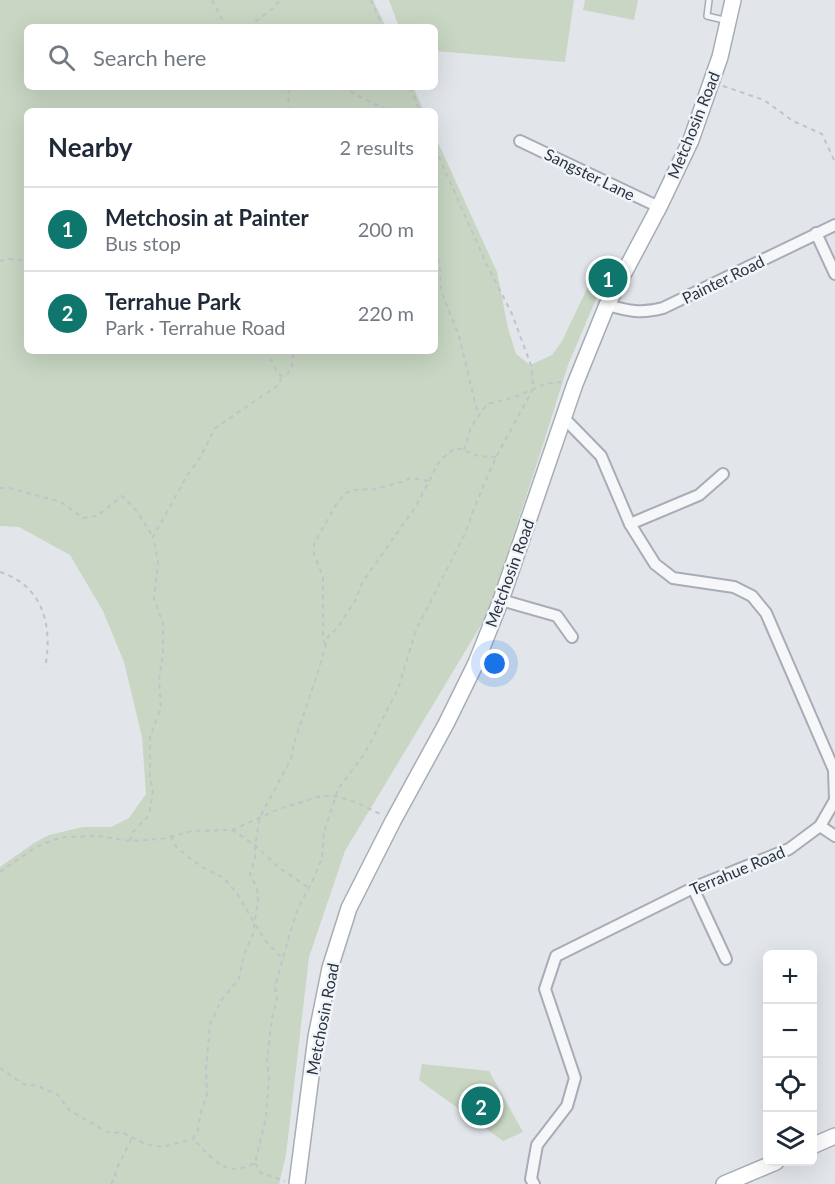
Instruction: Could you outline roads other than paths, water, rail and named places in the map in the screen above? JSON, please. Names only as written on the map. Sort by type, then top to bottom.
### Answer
[{"type":"main road","name":"Metchosin Road","points":[[295,1184],[316,1037],[330,968],[349,908],[476,663],[501,600],[575,384],[607,305],[659,207],[691,140],[720,57],[733,0]]},
{"type":"main road","points":[[817,1144],[835,1136]]},
{"type":"main road","points":[[724,1184],[765,1166]]},
{"type":"street","name":"Sangster Lane","points":[[520,141],[659,207]]},
{"type":"street","name":"Painter Road","points":[[607,305],[649,312],[663,308],[835,225]]},
{"type":"street","points":[[816,233],[835,274]]},
{"type":"street","name":"Terrahue Road","points":[[534,1184],[531,1179],[537,1145],[567,1106],[575,1078],[545,989],[556,956],[693,888],[789,849],[820,826],[835,800],[834,770],[766,613],[752,596],[734,587],[673,578],[655,564],[630,524],[601,456],[563,417]]},
{"type":"street","points":[[630,524],[699,495],[723,474]]},
{"type":"street","points":[[501,600],[557,616],[572,637]]},
{"type":"street","points":[[820,826],[835,836]]},
{"type":"street","points":[[693,888],[726,959]]},
{"type":"lane","points":[[709,0],[707,16],[728,21]]},
{"type":"place","name":"Metchosin at Painter","points":[[608,278]]},
{"type":"place","name":"Terrahue Park","points":[[481,1106]]}]
